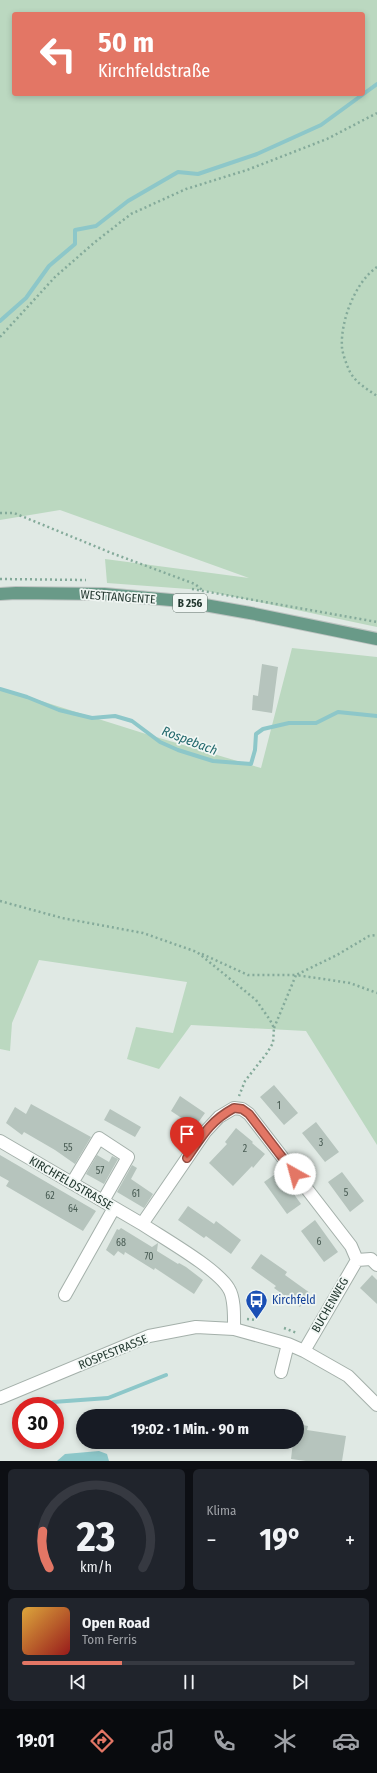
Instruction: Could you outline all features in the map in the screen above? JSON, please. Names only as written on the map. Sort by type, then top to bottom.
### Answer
[{"type":"main road","name":"WESTTANGENTE","points":[[0,594],[104,594],[200,604],[377,639]]},
{"type":"street","points":[[142,1224],[205,1132],[219,1117],[234,1108],[242,1109],[249,1114],[351,1246],[357,1260],[371,1259],[377,1265]]},
{"type":"street","points":[[72,1183],[99,1138],[128,1157],[103,1201]]},
{"type":"street","name":"KIRCHFELDSTRASSE","points":[[0,1141],[142,1224],[218,1275],[230,1290],[234,1308],[234,1329]]},
{"type":"street","points":[[65,1295],[114,1208]]},
{"type":"street","name":"BUCHENWEG","points":[[304,1351],[357,1260]]},
{"type":"street","name":"ROSPESTRASSE","points":[[0,1398],[149,1336],[196,1328],[234,1329],[288,1344],[304,1351],[348,1376],[377,1405]]},
{"type":"street","points":[[282,1372],[288,1344]]},
{"type":"path","points":[[0,337],[55,277],[94,242],[131,214],[186,189],[248,170],[327,139],[377,113]]},
{"type":"path","points":[[377,267],[368,273],[354,294],[344,322],[342,349],[350,372],[358,382],[377,396]]},
{"type":"path","points":[[0,513],[14,513],[114,554],[195,584],[202,590],[200,604]]},
{"type":"path","points":[[0,901],[62,918],[143,933],[197,952],[248,975],[296,975],[350,983],[377,993]]},
{"type":"path","points":[[234,1108],[245,1081],[273,1043],[274,1028],[296,975],[337,955],[369,936],[377,935]]},
{"type":"path","points":[[197,952],[256,1000],[274,1028]]},
{"type":"green space","points":[[0,0],[377,0],[377,627],[202,590],[107,583],[105,559],[249,578],[60,510],[0,520]]},
{"type":"green space","points":[[292,648],[377,657],[377,1145],[306,1031],[191,1025],[159,1069],[127,1059],[136,1027],[173,1033],[187,982],[39,960],[12,1023],[10,1051],[0,1049],[0,688],[261,768]]},
{"type":"water","points":[[99,1451],[107,1454],[109,1461],[57,1461],[65,1454]]},
{"type":"building","points":[[262,664],[278,667],[272,713],[252,710],[253,695],[258,696]]},
{"type":"building","points":[[274,1085],[298,1113],[284,1125],[260,1097]]},
{"type":"building","points":[[180,1096],[205,1113],[195,1127],[171,1111]]},
{"type":"building","points":[[31,1104],[91,1137],[75,1164],[55,1150],[24,1132],[22,1135],[6,1123],[15,1107],[26,1114]]},
{"type":"building","points":[[110,1109],[141,1127],[135,1137],[104,1120]]},
{"type":"building","points":[[316,1122],[339,1152],[325,1162],[302,1133]]},
{"type":"building","points":[[236,1128],[265,1154],[253,1168],[252,1166],[233,1186],[209,1163],[227,1144],[225,1142]]},
{"type":"building","points":[[0,1155],[96,1211],[83,1231],[6,1186],[9,1181],[0,1176]]},
{"type":"building","points":[[97,1155],[109,1162],[112,1156],[118,1159],[104,1184],[86,1174]]},
{"type":"building","points":[[132,1165],[137,1168],[131,1179],[153,1194],[144,1208],[117,1192]]},
{"type":"building","points":[[278,1172],[301,1204],[287,1214],[264,1182]]},
{"type":"building","points":[[342,1172],[364,1201],[350,1212],[328,1182]]},
{"type":"building","points":[[188,1206],[214,1224],[216,1221],[241,1240],[231,1254],[206,1236],[204,1238],[178,1220]]},
{"type":"building","points":[[315,1220],[338,1252],[324,1262],[301,1231]]},
{"type":"building","points":[[121,1228],[152,1247],[158,1243],[157,1251],[178,1264],[179,1263],[186,1267],[203,1280],[194,1294],[155,1268],[154,1270],[125,1252],[124,1255],[118,1251],[114,1256],[106,1250],[117,1229],[119,1230]]},
{"type":"building","points":[[261,1254],[287,1272],[285,1275],[310,1293],[300,1307],[274,1288],[276,1286],[251,1268]]},
{"type":"building","points":[[372,1275],[377,1280],[377,1304],[360,1288]]},
{"type":"building","points":[[304,1425],[308,1426],[307,1430],[346,1436],[342,1461],[306,1461],[291,1459],[292,1449],[304,1449]]},
{"type":"waterway","points":[[365,93],[377,84]]},
{"type":"waterway","points":[[0,321],[26,298],[49,266],[75,244],[75,230],[96,226],[128,201],[178,172],[198,174],[257,154],[321,125],[361,96]]},
{"type":"waterway","name":"Rospebach","points":[[0,689],[27,697],[59,710],[92,718],[115,716],[132,721],[160,742],[178,750],[213,761],[251,764],[255,750],[256,734],[263,729],[289,723],[316,723],[338,712],[377,716]]},
{"type":"waterway","points":[[64,1401],[108,1398],[166,1375]]},
{"type":"place","name":"Kirchfeld","points":[[257,1320]]},
{"type":"route","points":[[187,1158],[205,1132],[219,1117],[234,1108],[242,1109],[249,1114],[295,1174]]}]
